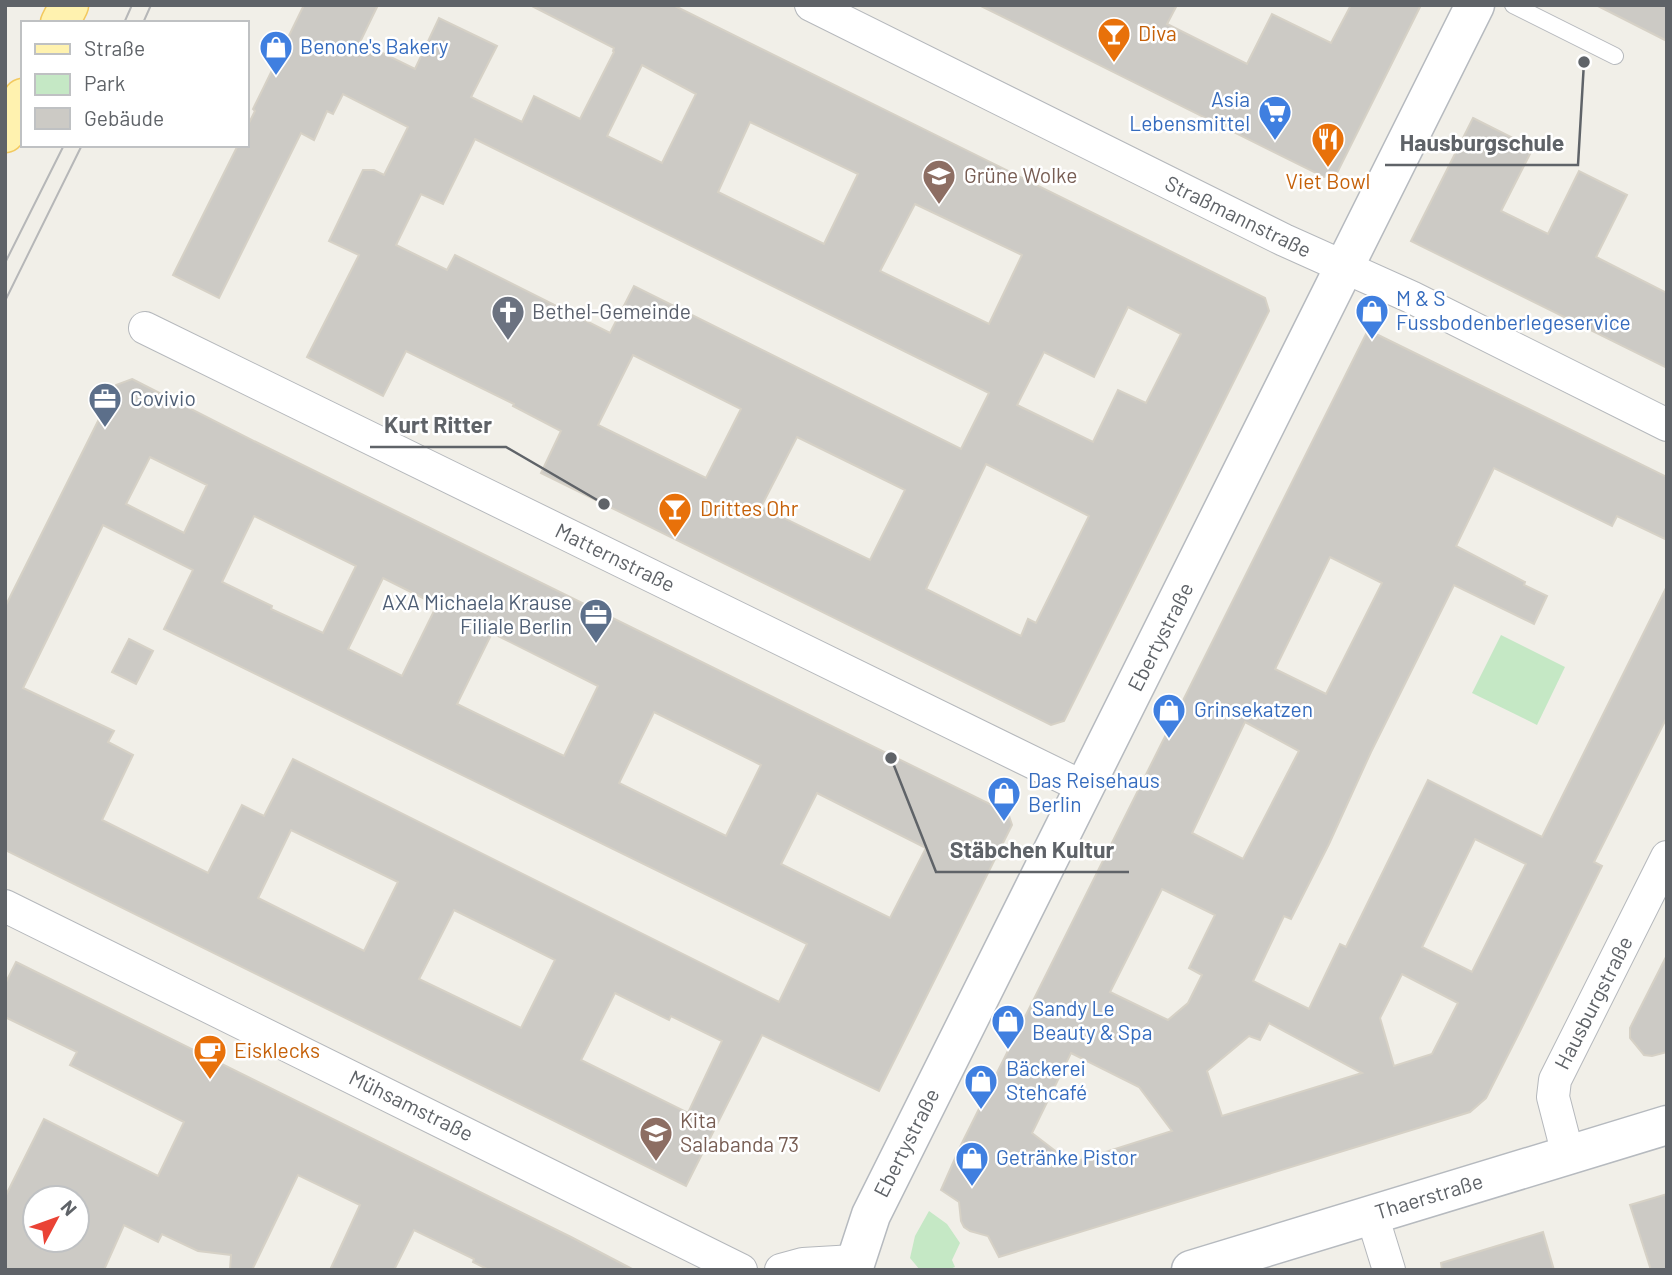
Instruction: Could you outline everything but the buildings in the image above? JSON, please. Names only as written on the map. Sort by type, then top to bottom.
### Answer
[{"type":"main road","points":[[61,21],[69,5]]},
{"type":"main road","points":[[5,133],[21,101]]},
{"type":"street","name":"Straßmannstraße","points":[[811,5],[1284,240],[1411,297],[1667,425]]},
{"type":"street","name":"Ebertystraße","points":[[853,1265],[871,1215],[1475,5]]},
{"type":"street","name":"Matternstraße","points":[[145,328],[1085,788]]},
{"type":"street","name":"Hausburgstraße","points":[[1568,1155],[1553,1097],[1555,1080],[1667,857]]},
{"type":"street","name":"Mühsamstraße","points":[[5,906],[741,1270]]},
{"type":"street","name":"Thaerstraße","points":[[1191,1270],[1667,1125]]},
{"type":"street","points":[[1372,1214],[1389,1270]]},
{"type":"street","points":[[781,1270],[803,1264],[853,1265]]},
{"type":"lane","points":[[1513,5],[1615,56]]},
{"type":"green space","points":[[1501,635],[1565,667],[1537,725],[1472,693]]},
{"type":"green space","points":[[929,1211],[947,1224],[960,1243],[952,1260],[955,1267],[947,1270],[920,1270],[910,1258],[915,1236]]},
{"type":"tram line","points":[[125,21],[132,5]]},
{"type":"tram line","points":[[144,21],[151,5]]},
{"type":"tram line","points":[[5,263],[63,147]]},
{"type":"tram line","points":[[5,301],[81,147]]},
{"type":"place","name":"Hausburgschule","points":[[1584,62]]},
{"type":"place","name":"Diva","points":[[1114,64]]},
{"type":"place","name":"Benone's Bakery","points":[[276,77]]},
{"type":"place","name":"Asia Lebensmittel","points":[[1275,142]]},
{"type":"place","name":"Viet Bowl","points":[[1328,169]]},
{"type":"place","name":"Grüne Wolke","points":[[939,206]]},
{"type":"place","name":"M & S Fussbodenberlegeservice","points":[[1372,341]]},
{"type":"place","name":"Bethel-Gemeinde","points":[[508,342]]},
{"type":"place","name":"Covivio","points":[[105,429]]},
{"type":"place","name":"Kurt Ritter","points":[[604,504]]},
{"type":"place","name":"Drittes Ohr","points":[[675,539]]},
{"type":"place","name":"AXA Michaela Krause Filiale Berlin","points":[[596,645]]},
{"type":"place","name":"Grinsekatzen","points":[[1169,740]]},
{"type":"place","name":"Stäbchen Kultur","points":[[891,758]]},
{"type":"place","name":"Das Reisehaus Berlin","points":[[1004,823]]},
{"type":"place","name":"Sandy Le Beauty & Spa","points":[[1008,1051]]},
{"type":"place","name":"Eisklecks","points":[[210,1081]]},
{"type":"place","name":"Bäckerei Stehcafé","points":[[981,1111]]},
{"type":"place","name":"Kita Salabanda 73","points":[[656,1163]]},
{"type":"place","name":"Getränke Pistor","points":[[972,1188]]}]
